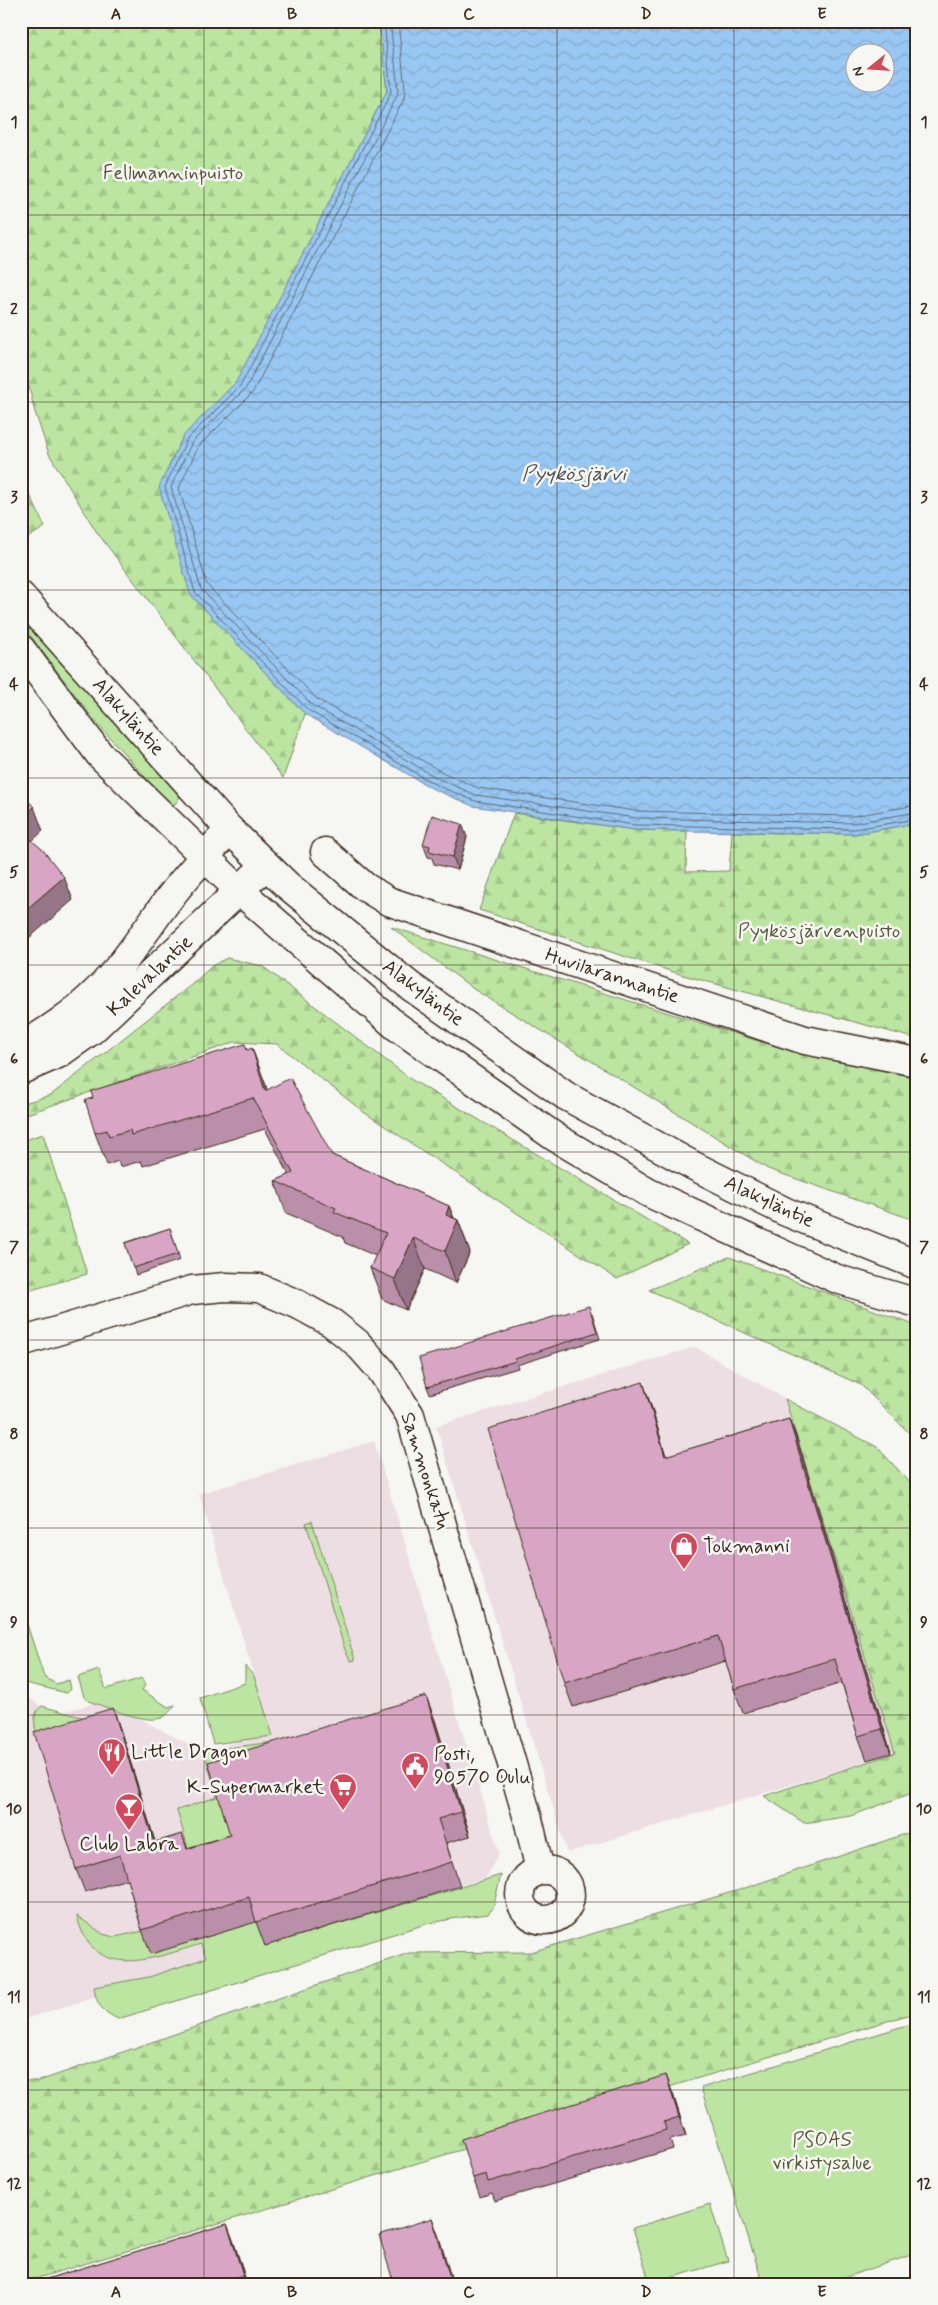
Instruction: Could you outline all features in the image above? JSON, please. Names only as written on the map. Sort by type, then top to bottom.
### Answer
[{"type":"main road","name":"Alakyläntie","points":[[21,596],[230,830],[287,885],[410,986],[566,1096],[694,1166],[786,1212],[917,1266]]},
{"type":"main road","name":"Alakyläntie","points":[[21,649],[100,755],[240,892],[396,1026],[555,1138],[649,1193],[837,1279],[917,1303]]},
{"type":"main road","name":"Kalevalantie","points":[[21,1046],[40,1036],[95,993],[134,949],[163,907],[204,856],[230,830]]},
{"type":"main road","name":"Huvilarannantie","points":[[325,852],[365,888],[388,901],[806,1040],[917,1062]]},
{"type":"main road","name":"Kalevalantie","points":[[21,1070],[58,1054],[92,1030],[240,892],[266,864]]},
{"type":"main road","name":"Sammonkatu","points":[[21,1342],[192,1290],[225,1288],[259,1288],[297,1304],[332,1323],[357,1342],[381,1370],[410,1415],[528,1819],[540,1870]]},
{"type":"shaded area","points":[[695,1347],[785,1399],[895,1753],[567,1853],[436,1426]]},
{"type":"shaded area","points":[[374,1441],[499,1853],[486,1878],[21,2020],[21,1692],[53,1715],[104,1700],[203,1752],[271,1731],[199,1494]]},
{"type":"green space","name":"Fellmanninpuisto","points":[[21,21],[379,21],[387,91],[236,383],[183,436],[190,594],[305,714],[283,778],[96,531],[49,454],[34,409],[21,350]]},
{"type":"green space","points":[[21,476],[45,527],[21,542]]},
{"type":"green space","points":[[32,629],[180,797],[175,804],[170,805],[94,720],[29,634],[28,630]]},
{"type":"green space","name":"Pyykösjärvenpuisto","points":[[514,813],[635,830],[687,831],[686,872],[729,871],[732,832],[855,834],[907,825],[917,838],[917,1039],[683,975],[479,910]]},
{"type":"green space","points":[[391,927],[791,1051],[917,1078],[917,1221],[768,1169],[475,990]]},
{"type":"green space","points":[[227,958],[262,966],[412,1080],[688,1244],[617,1279],[365,1113],[277,1044],[235,1042],[21,1116],[21,1104],[51,1095],[191,985],[212,966]]},
{"type":"green space","points":[[43,1134],[87,1274],[21,1293],[21,1141]]},
{"type":"green space","points":[[729,1257],[917,1326],[917,1441],[861,1385],[649,1290]]},
{"type":"green space","points":[[785,1399],[877,1447],[917,1490],[917,1791],[851,1816],[804,1823],[764,1796],[895,1753]]},
{"type":"green space","points":[[312,1521],[355,1660],[351,1661],[345,1650],[306,1523]]},
{"type":"green space","points":[[21,1596],[27,1616],[25,1618],[44,1677],[56,1684],[69,1680],[71,1689],[67,1693],[21,1682]]},
{"type":"green space","points":[[245,1666],[254,1676],[273,1736],[213,1744],[200,1698],[245,1683]]},
{"type":"green space","points":[[99,1670],[106,1689],[142,1678],[145,1686],[142,1690],[168,1707],[175,1705],[169,1713],[161,1718],[145,1719],[88,1701],[84,1697],[78,1677]]},
{"type":"green space","points":[[42,1706],[120,1728],[121,1732],[43,1756],[35,1729],[35,1716]]},
{"type":"green space","points":[[276,1743],[265,1946],[501,1875],[493,1908],[488,1914],[426,1924],[118,2019],[112,2016],[98,2003],[94,1987],[149,1977],[206,1958],[201,1944],[145,1959],[127,1961],[111,1958],[97,1951],[85,1937],[77,1916],[103,1934],[114,1937],[144,1931],[195,1873],[177,1810],[217,1797],[204,1751]]},
{"type":"green space","points":[[917,1830],[917,2012],[21,2283],[21,2081],[39,2081],[409,1953],[531,1952],[739,1890]]},
{"type":"green space","name":"PSOAS virkistysalue","points":[[917,2022],[917,2253],[826,2284],[763,2284],[701,2088]]},
{"type":"green space","points":[[710,2204],[728,2261],[650,2284],[633,2228]]},
{"type":"water","name":"Pyykösjärvi","points":[[379,21],[917,21],[917,823],[855,834],[635,830],[473,806],[433,789],[305,714],[190,594],[159,487],[183,436],[236,382],[387,91]]},
{"type":"building","points":[[21,793],[34,807],[21,820]]},
{"type":"building","points":[[432,815],[462,824],[453,857],[429,851],[430,846],[423,844]]},
{"type":"building","points":[[21,831],[43,850],[64,877],[21,914]]},
{"type":"building","points":[[245,1044],[247,1050],[252,1048],[265,1091],[290,1078],[332,1155],[449,1206],[446,1215],[458,1220],[445,1251],[413,1238],[395,1279],[370,1268],[386,1233],[334,1212],[336,1208],[275,1181],[293,1173],[253,1098],[131,1135],[130,1130],[109,1136],[107,1130],[95,1133],[85,1100],[93,1098],[91,1091]]},
{"type":"building","points":[[170,1228],[178,1254],[133,1268],[125,1243]]},
{"type":"building","points":[[589,1306],[597,1332],[515,1359],[516,1361],[427,1387],[419,1358]]},
{"type":"building","name":"Tokmanni","points":[[643,1382],[665,1456],[789,1419],[882,1729],[858,1736],[835,1659],[734,1689],[718,1636],[564,1683],[488,1429]]},
{"type":"building","points":[[426,1696],[461,1812],[438,1819],[452,1862],[256,1922],[249,1897],[142,1930],[120,1855],[76,1869],[34,1732],[113,1708],[154,1843],[182,1834],[187,1849],[230,1835],[208,1762]]},
{"type":"building","points":[[666,2075],[679,2117],[664,2122],[666,2130],[488,2182],[486,2174],[473,2178],[461,2139]]},
{"type":"building","points":[[432,2218],[452,2284],[394,2284],[379,2235]]},
{"type":"building","points":[[227,2224],[243,2275],[213,2284],[30,2284]]},
{"type":"place","name":"Tokmanni","points":[[684,1570]]},
{"type":"place","name":"Little Dragon","points":[[112,1776]]},
{"type":"place","name":"Posti, 90570 Oulu","points":[[415,1790]]},
{"type":"place","name":"K-Supermarket","points":[[343,1811]]},
{"type":"place","name":"Club Labra","points":[[129,1831]]}]
